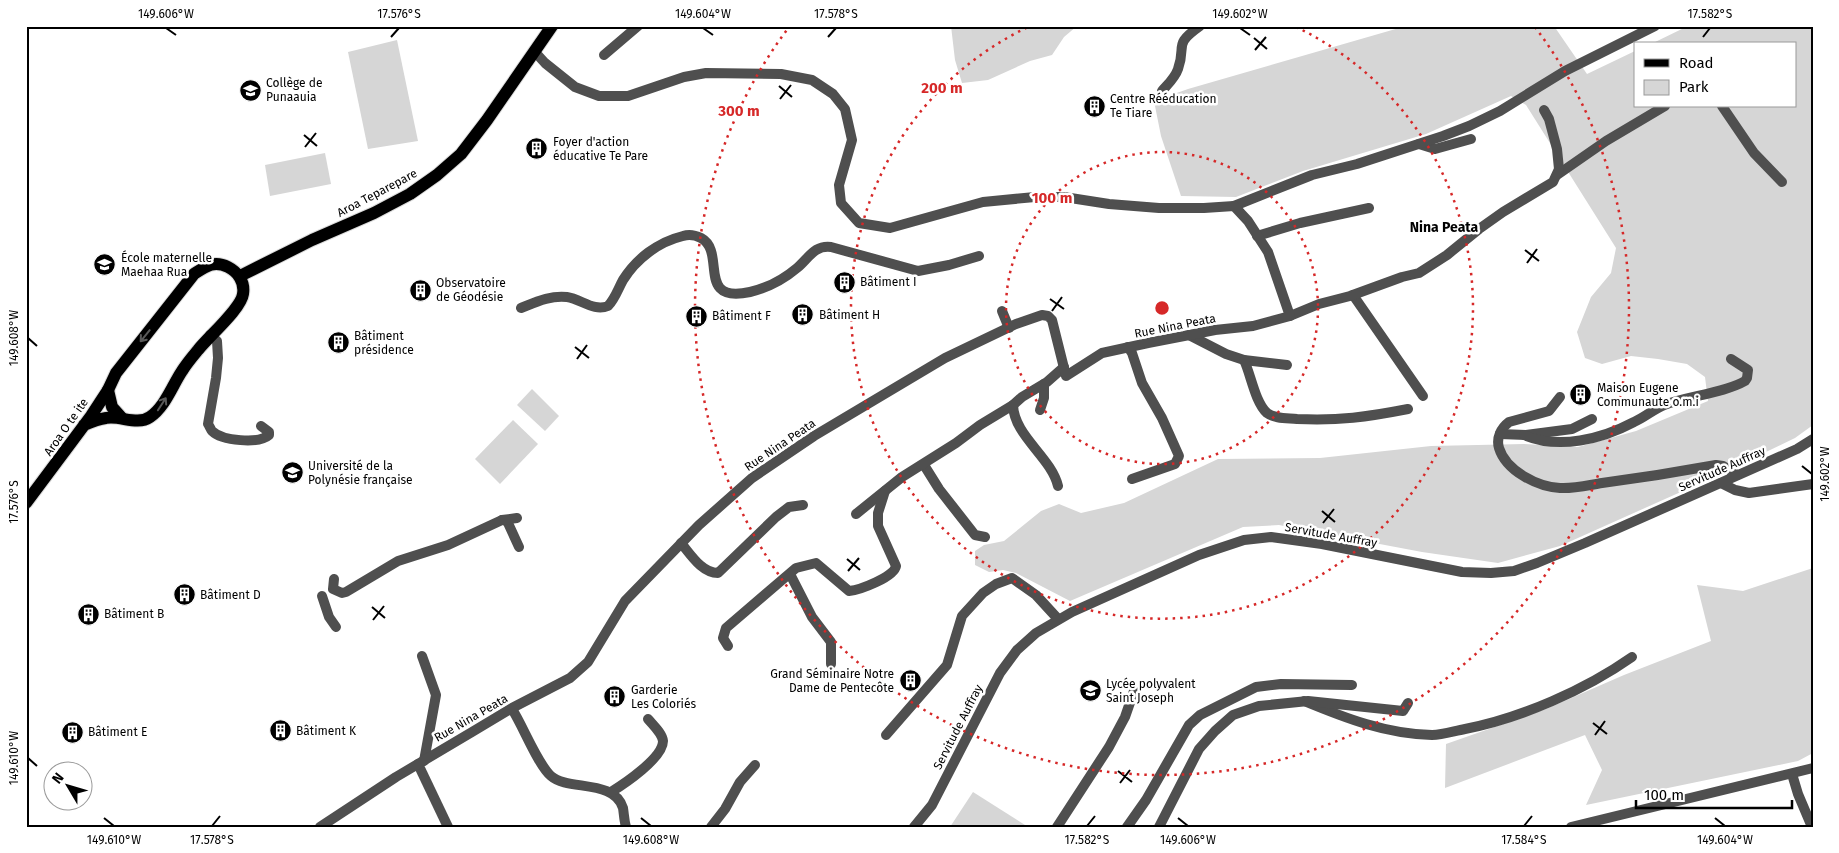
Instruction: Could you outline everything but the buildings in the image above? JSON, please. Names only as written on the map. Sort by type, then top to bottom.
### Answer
[{"type":"main road","name":"Aroa Teparepare","points":[[240,276],[312,240],[374,213],[410,194],[437,175],[466,147],[487,120],[552,26]]},
{"type":"main road","name":"Aroa O te ite","points":[[26,503],[84,425],[108,390],[116,373],[194,274],[210,264],[220,263],[235,270],[240,276]]},
{"type":"main road","points":[[84,425],[106,418],[121,417],[132,421],[148,419],[158,410],[182,370],[210,336],[240,305],[243,285],[240,276]]},
{"type":"main road","points":[[108,390],[112,407],[121,417]]},
{"type":"street","points":[[604,55],[638,26]]},
{"type":"street","points":[[1162,91],[1178,70],[1185,37],[1200,26]]},
{"type":"street","points":[[535,52],[545,64],[575,87],[599,96],[628,96],[684,77],[706,73],[781,74],[812,80],[833,94],[845,109],[852,140],[839,185],[841,203],[859,223],[890,228],[983,202],[1035,197],[1064,198],[1159,208],[1234,206],[1312,175],[1357,164],[1469,126],[1500,111],[1565,71],[1655,26]]},
{"type":"street","name":"Rue Nina Peata","points":[[324,826],[421,762],[570,678],[588,662],[625,601],[727,499],[752,478],[814,436],[945,358],[1042,315],[1048,316],[1052,320],[1066,376],[1102,353],[1189,335],[1254,326],[1419,273],[1461,244],[1479,228],[1502,212],[1553,182],[1558,174],[1606,141],[1662,108]]},
{"type":"street","points":[[1723,108],[1754,153],[1782,182]]},
{"type":"street","points":[[1544,110],[1549,119],[1557,149],[1558,174]]},
{"type":"street","points":[[1419,144],[1434,149],[1472,139]]},
{"type":"street","points":[[1234,206],[1248,221],[1268,252],[1290,316]]},
{"type":"street","points":[[1257,236],[1300,223],[1369,208]]},
{"type":"street","points":[[521,308],[551,297],[561,296],[598,308],[608,306],[614,299],[628,272],[643,256],[656,247],[684,236],[693,235],[706,241],[710,246],[716,281],[721,289],[731,294],[749,292],[774,283],[797,268],[815,250],[822,247],[835,248],[918,271],[949,265],[979,256]]},
{"type":"street","points":[[1353,295],[1423,396]]},
{"type":"street","points":[[1002,311],[1009,328]]},
{"type":"street","points":[[1189,335],[1226,354],[1244,360],[1287,365]]},
{"type":"street","points":[[210,336],[217,341],[218,358],[208,424],[211,431],[239,440],[258,440],[269,435],[269,432],[261,426]]},
{"type":"street","points":[[1128,347],[1132,353],[1142,384],[1162,418],[1178,456],[1176,464],[1132,479]]},
{"type":"street","points":[[1524,435],[1556,443],[1579,440],[1618,429],[1663,405],[1745,381],[1748,370],[1732,359]]},
{"type":"street","points":[[1244,360],[1261,406],[1269,414],[1279,418],[1352,419],[1408,409]]},
{"type":"street","points":[[856,514],[902,478],[956,444],[980,425],[1013,406],[1022,397],[1044,384],[1064,367]]},
{"type":"street","points":[[1040,410],[1044,398],[1044,384]]},
{"type":"street","points":[[1560,397],[1549,411],[1510,422],[1504,426],[1500,434],[1498,447],[1508,463],[1527,478],[1540,484],[1561,488],[1655,476],[1716,465],[1723,466],[1738,475]]},
{"type":"street","points":[[1013,406],[1017,422],[1035,450],[1048,465],[1058,486]]},
{"type":"street","points":[[1500,434],[1524,435],[1572,429],[1592,419]]},
{"type":"street","name":"Servitude Auffray","points":[[914,827],[932,806],[1000,673],[1017,650],[1036,633],[1058,619],[1096,600],[1199,555],[1244,540],[1271,537],[1322,544],[1462,572],[1491,573],[1514,571],[1586,543],[1797,449],[1813,439]]},
{"type":"street","points":[[924,464],[939,488],[975,535],[985,537]]},
{"type":"street","points":[[1721,482],[1735,490],[1748,493],[1813,484]]},
{"type":"street","points":[[728,646],[723,638],[726,628],[796,568],[816,563],[849,591],[856,590],[893,573],[896,566],[878,526],[878,512],[885,491]]},
{"type":"street","points":[[681,543],[700,565],[710,573],[718,573],[776,517],[789,507],[802,505]]},
{"type":"street","points":[[334,579],[333,589],[342,593],[346,592],[398,561],[448,546],[502,520],[517,518]]},
{"type":"street","points":[[502,520],[508,523],[519,547]]},
{"type":"street","points":[[790,574],[812,617],[831,642],[831,664]]},
{"type":"street","points":[[886,735],[947,665],[962,616],[983,593],[996,584],[1012,578],[1036,596],[1058,619]]},
{"type":"street","points":[[322,596],[329,618],[336,627]]},
{"type":"street","points":[[422,656],[436,696],[421,762],[448,827]]},
{"type":"street","points":[[1304,702],[1364,724],[1412,733],[1439,735],[1495,723],[1529,711],[1608,674],[1632,658]]},
{"type":"street","points":[[1127,827],[1146,800],[1189,725],[1200,715],[1256,687],[1281,684],[1352,685]]},
{"type":"street","points":[[1057,827],[1109,747],[1125,718],[1134,691]]},
{"type":"street","points":[[1159,827],[1199,749],[1233,715],[1259,706],[1304,702],[1346,704],[1382,710],[1403,711],[1408,703]]},
{"type":"street","points":[[512,709],[551,777],[611,792],[623,807],[625,822],[616,827]]},
{"type":"street","points":[[611,792],[645,767],[660,749],[663,742],[660,733],[648,719]]},
{"type":"street","points":[[711,827],[725,809],[740,782],[755,765]]},
{"type":"street","points":[[1570,827],[1813,768]]},
{"type":"street","points":[[1792,774],[1812,827]]},
{"type":"green space","points":[[951,26],[1077,26],[1064,37],[1052,55],[1030,61],[988,80],[962,83],[955,60]]},
{"type":"green space","points":[[1406,26],[1554,26],[1587,74],[1634,51],[1634,108],[1796,108],[1796,42],[1655,42],[1688,26],[1813,26],[1813,425],[1795,438],[1712,478],[1560,546],[1498,563],[1422,552],[1279,525],[1243,527],[1070,601],[1016,573],[1003,570],[989,572],[975,565],[975,551],[984,545],[1004,541],[1041,511],[1059,504],[1081,513],[1124,503],[1218,459],[1320,458],[1431,446],[1524,444],[1578,447],[1636,431],[1708,401],[1705,377],[1687,364],[1631,356],[1602,364],[1585,358],[1577,332],[1591,297],[1611,273],[1616,248],[1526,105],[1511,96],[1426,134],[1303,171],[1236,197],[1181,196],[1161,136],[1154,101],[1188,89]]},
{"type":"green space","points":[[397,40],[418,141],[368,149],[348,52]]},
{"type":"green space","points":[[325,153],[331,184],[270,196],[265,165]]},
{"type":"green space","points":[[532,389],[559,416],[545,431],[517,405]]},
{"type":"green space","points":[[513,420],[538,444],[500,484],[475,459]]},
{"type":"green space","points":[[1813,568],[1813,753],[1798,761],[1586,805],[1602,770],[1585,735],[1445,788],[1446,744],[1546,709],[1624,675],[1711,641],[1697,585],[1743,591]]},
{"type":"green space","points":[[973,792],[1025,825],[1023,827],[950,827]]},
{"type":"place","name":"Collège de Punaauia","points":[[250,90]]},
{"type":"place","name":"Centre Rééducation Te Tiare","points":[[1094,106]]},
{"type":"place","name":"Foyer d'action éducative Te Pare","points":[[537,149]]},
{"type":"place","name":"École maternelle Maehaa Rua","points":[[105,265]]},
{"type":"place","name":"Bâtiment I","points":[[844,282]]},
{"type":"place","name":"Observatoire de Géodésie","points":[[420,290]]},
{"type":"place","name":"Bâtiment H","points":[[803,315]]},
{"type":"place","name":"Bâtiment F","points":[[696,316]]},
{"type":"place","name":"Bâtiment présidence","points":[[338,343]]},
{"type":"place","name":"Maison Eugene Communaute o.m.i","points":[[1581,395]]},
{"type":"place","name":"Université de la Polynésie française","points":[[292,473]]},
{"type":"place","name":"Bâtiment D","points":[[184,595]]},
{"type":"place","name":"Bâtiment B","points":[[88,614]]},
{"type":"place","name":"Grand Séminaire Notre Dame de Pentecôte","points":[[910,681]]},
{"type":"place","name":"Lycée polyvalent Saint Joseph","points":[[1090,691]]},
{"type":"place","name":"Garderie Les Coloriés","points":[[615,697]]},
{"type":"place","name":"Bâtiment K","points":[[280,731]]},
{"type":"place","name":"Bâtiment E","points":[[72,732]]},
{"type":"district","name":"Nina Peata","points":[[1444,227]]}]
